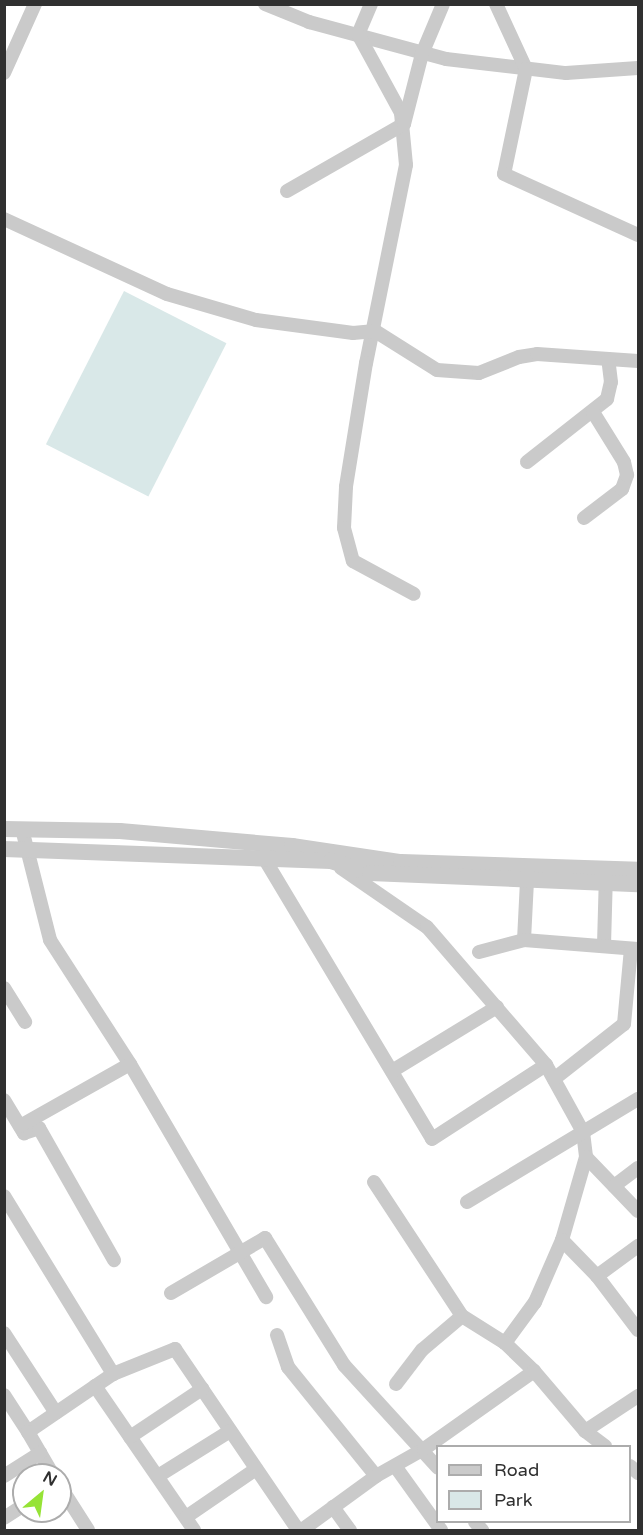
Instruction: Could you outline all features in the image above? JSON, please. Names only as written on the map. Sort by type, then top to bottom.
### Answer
[{"type":"street","points":[[4,73],[35,4]]},
{"type":"street","points":[[266,4],[309,22],[358,34],[422,54],[526,69],[597,73],[639,68]]},
{"type":"street","points":[[370,4],[358,34],[404,124]]},
{"type":"street","points":[[414,594],[358,566],[346,543],[346,487],[366,363],[375,332],[405,180],[404,124],[422,54],[443,4]]},
{"type":"street","points":[[496,4],[526,69],[504,174],[639,235]]},
{"type":"street","points":[[287,191],[404,124]]},
{"type":"street","points":[[4,219],[130,280],[220,312],[353,333],[375,332],[437,370],[456,374],[479,373],[519,357],[537,354],[639,361]]},
{"type":"street","points":[[527,462],[593,412],[609,394],[608,359]]},
{"type":"street","points":[[584,518],[622,489],[627,475],[624,462],[593,412]]},
{"type":"street","points":[[4,829],[96,830],[256,843],[331,857],[370,873],[527,881],[606,877],[639,870]]},
{"type":"street","points":[[22,829],[24,849],[50,940],[130,1064],[266,1297]]},
{"type":"street","points":[[256,843],[432,1139],[546,1065]]},
{"type":"street","points":[[4,849],[265,859],[331,857],[606,877],[639,884]]},
{"type":"street","points":[[331,857],[428,927],[546,1065],[583,1132],[586,1157],[562,1240],[535,1302],[505,1343]]},
{"type":"street","points":[[604,945],[606,877]]},
{"type":"street","points":[[524,940],[527,881]]},
{"type":"street","points":[[479,952],[524,940],[635,949],[624,1024],[554,1079]]},
{"type":"street","points":[[4,988],[25,1022]]},
{"type":"street","points":[[392,1071],[496,1007]]},
{"type":"street","points":[[20,1126],[130,1064]]},
{"type":"street","points":[[467,1202],[639,1099]]},
{"type":"street","points":[[4,1100],[24,1132],[39,1128],[114,1260]]},
{"type":"street","points":[[586,1157],[639,1211]]},
{"type":"street","points":[[614,1186],[639,1168]]},
{"type":"street","points":[[374,1182],[462,1316],[505,1343],[534,1371],[585,1431],[604,1445]]},
{"type":"street","points":[[4,1196],[113,1374]]},
{"type":"street","points":[[171,1293],[265,1238],[344,1365],[424,1449],[436,1465]]},
{"type":"street","points":[[562,1240],[597,1276],[639,1330]]},
{"type":"street","points":[[597,1276],[639,1246]]},
{"type":"street","points":[[396,1383],[423,1350],[462,1316]]},
{"type":"street","points":[[4,1333],[56,1413]]},
{"type":"street","points":[[277,1335],[288,1367],[376,1476]]},
{"type":"street","points":[[28,1432],[113,1374],[175,1349],[300,1530],[376,1476],[424,1449],[534,1371]]},
{"type":"street","points":[[95,1386],[194,1530]]},
{"type":"street","points":[[130,1437],[202,1389]]},
{"type":"street","points":[[4,1395],[46,1463]]},
{"type":"street","points":[[585,1431],[639,1396]]},
{"type":"street","points":[[158,1476],[230,1431]]},
{"type":"street","points":[[4,1476],[40,1453]]},
{"type":"street","points":[[396,1466],[436,1523]]},
{"type":"street","points":[[186,1517],[256,1469]]},
{"type":"street","points":[[333,1507],[350,1530]]},
{"type":"street","points":[[72,1508],[84,1529]]},
{"type":"green space","points":[[124,291],[226,343],[148,496],[46,444]]}]
